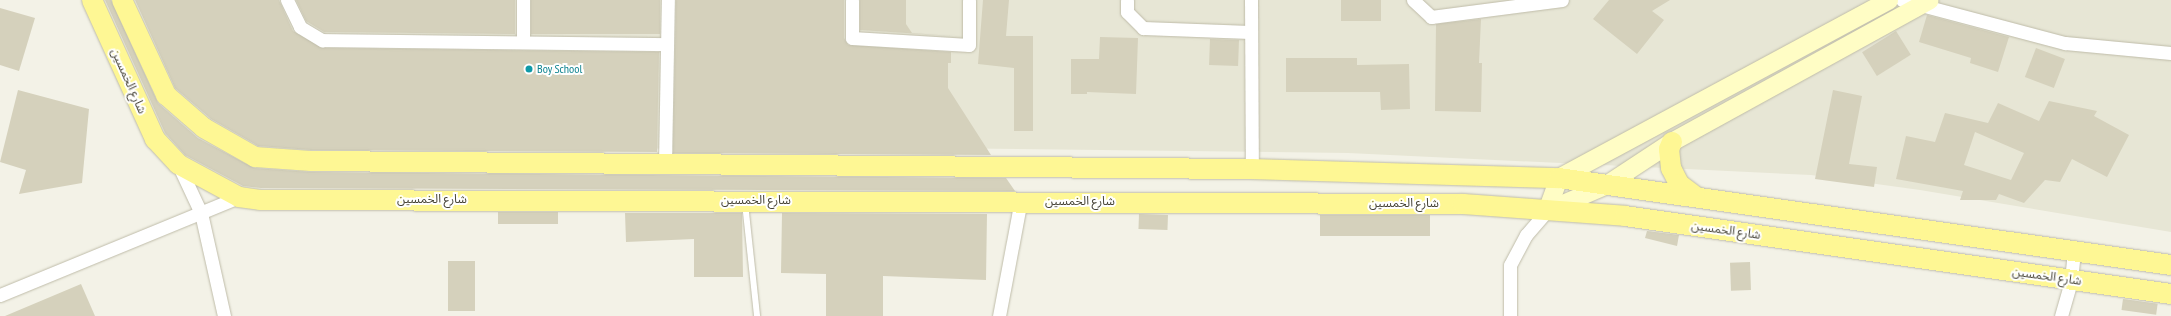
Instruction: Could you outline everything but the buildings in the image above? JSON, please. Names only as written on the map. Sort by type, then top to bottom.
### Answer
[{"type":"main road","name":"شارع الخمسين","points":[[92,0],[155,139],[178,164],[239,197],[260,200],[1021,200],[1463,204],[1625,216],[2171,294]]},
{"type":"main road","points":[[122,0],[166,95],[204,128],[255,157],[311,161],[1252,169],[1559,178],[1605,186],[1695,196],[2171,265]]},
{"type":"main road","points":[[1672,142],[1669,149],[1671,168],[1679,184],[1695,196]]},
{"type":"street","points":[[287,0],[300,27],[322,40],[523,40],[667,44]]},
{"type":"street","points":[[523,0],[523,40]]},
{"type":"street","points":[[666,164],[668,0]]},
{"type":"street","points":[[852,0],[852,38],[969,45],[969,0]]},
{"type":"street","points":[[1126,0],[1127,12],[1143,28],[1250,32]]},
{"type":"street","points":[[1251,0],[1252,169]]},
{"type":"street","points":[[1413,0],[1431,16],[1562,0]]},
{"type":"street","points":[[1510,316],[1510,265],[1526,235],[1547,211],[1559,178],[1889,0]]},
{"type":"street","points":[[1902,0],[1926,2],[2065,42],[2171,54]]},
{"type":"street","points":[[1547,211],[1605,186],[1672,142],[1926,2]]},
{"type":"street","points":[[178,164],[201,213],[224,316]]},
{"type":"street","points":[[0,296],[239,197]]},
{"type":"street","points":[[999,316],[1021,200]]},
{"type":"street","points":[[2061,316],[2071,280],[2074,252]]},
{"type":"lane","points":[[745,200],[756,316]]},
{"type":"shaded area","points":[[167,0],[2171,0],[2171,232],[1920,190],[1811,175],[1348,153],[840,147],[488,150]]},
{"type":"place","name":"Boy School","points":[[529,69]]}]
